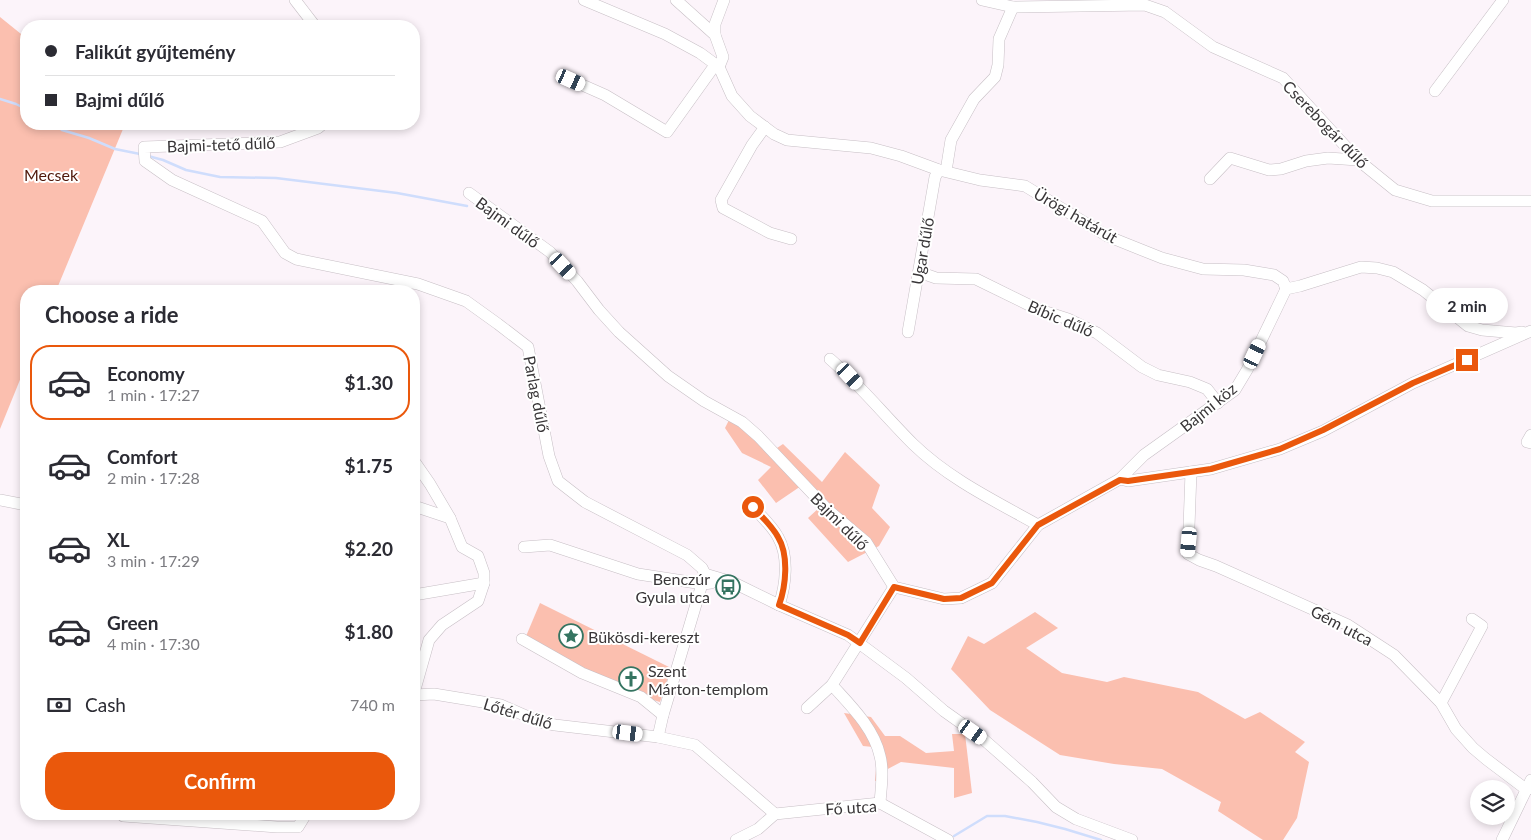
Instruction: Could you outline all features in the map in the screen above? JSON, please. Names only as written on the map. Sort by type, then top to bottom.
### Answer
[{"type":"street","points":[[295,0],[310,20]]},
{"type":"street","name":"Ürögi határút","points":[[584,0],[665,34],[700,53],[717,66],[732,96],[750,116],[774,134],[787,140],[871,148],[980,180],[1025,186],[1107,236],[1162,258],[1203,269],[1244,270],[1274,275],[1283,281],[1286,289]]},
{"type":"street","points":[[571,80],[605,95],[667,132],[723,57],[714,35],[676,0]]},
{"type":"street","points":[[714,35],[715,24],[724,0]]},
{"type":"street","name":"Cserebogár dűlő","points":[[982,0],[1013,7],[1145,5],[1165,12],[1213,47],[1283,78],[1358,160],[1395,190],[1432,201],[1531,201]]},
{"type":"street","points":[[1435,91],[1503,0]]},
{"type":"street","name":"Ugar dűlő","points":[[908,332],[936,177],[942,170],[951,140],[974,99],[995,77],[1000,39],[1013,7]]},
{"type":"street","points":[[765,127],[752,145],[721,200],[723,208],[770,233],[791,239]]},
{"type":"street","name":"Bajmi-tető dűlő","points":[[144,147],[280,142],[313,130]]},
{"type":"street","name":"Parlag dűlő","points":[[144,147],[145,162],[172,180],[262,221],[286,253],[296,259],[418,284],[466,301],[498,324],[528,347],[549,456],[558,481],[584,502],[688,555],[704,575]]},
{"type":"street","points":[[1210,180],[1230,158],[1269,170],[1328,158],[1358,160]]},
{"type":"street","name":"Bajmi dűlő","points":[[469,193],[550,252],[613,325],[668,376],[704,401],[742,422],[758,436],[828,510],[866,542],[894,587]]},
{"type":"street","points":[[1286,289],[1361,267],[1376,268],[1393,272],[1423,290],[1468,326],[1482,330],[1516,333],[1531,331]]},
{"type":"street","name":"Bíbic dűlő","points":[[919,272],[936,278],[976,279],[1037,309],[1068,319],[1098,333],[1142,368],[1158,376],[1190,382],[1207,389],[1218,403]]},
{"type":"street","name":"Bajmi köz","points":[[1120,480],[1144,455],[1235,390],[1286,289]]},
{"type":"street","points":[[807,708],[832,685],[894,587],[944,599],[961,598],[992,583],[1038,525],[1120,480],[1128,481],[1211,469],[1280,449],[1323,430],[1413,383],[1531,331]]},
{"type":"street","points":[[830,359],[850,376],[914,445],[937,464],[967,486],[1038,525]]},
{"type":"street","points":[[1531,435],[1527,442],[1531,444]]},
{"type":"street","points":[[420,470],[450,518],[462,547],[478,556],[482,565],[484,583],[478,601],[442,625],[429,640],[420,672]]},
{"type":"street","name":"Gém utca","points":[[1191,472],[1188,554],[1348,625],[1394,655],[1441,703],[1456,729],[1473,748],[1528,791]]},
{"type":"street","points":[[0,500],[20,504]]},
{"type":"street","points":[[751,501],[753,507],[778,537],[784,555],[784,593],[779,605]]},
{"type":"street","points":[[420,508],[450,518]]},
{"type":"street","points":[[524,547],[550,546],[638,574],[704,575],[732,582],[848,635],[906,678],[944,711],[982,738],[1032,782],[1056,808],[1076,819],[1132,840]]},
{"type":"street","points":[[658,737],[704,575]]},
{"type":"street","points":[[420,594],[484,583]]},
{"type":"street","points":[[1441,703],[1482,626],[1472,619]]},
{"type":"street","points":[[522,639],[582,673],[641,697],[663,715]]},
{"type":"street","points":[[832,685],[851,706],[870,732],[880,755],[882,773],[880,803]]},
{"type":"street","name":"Lőtér dűlő","points":[[420,694],[434,694],[501,705],[540,722],[555,725],[658,737],[695,745],[775,814]]},
{"type":"street","points":[[1502,840],[1528,791]]},
{"type":"street","name":"Fő utca","points":[[775,814],[880,803],[948,840]]},
{"type":"street","points":[[736,840],[758,829],[775,814]]},
{"type":"street","points":[[179,820],[298,827],[302,820]]},
{"type":"green space","name":"Mecsek","points":[[0,17],[20,33],[20,130],[123,130],[58,285],[20,285],[20,380],[0,429]]},
{"type":"green space","points":[[729,420],[777,448],[783,444],[822,482],[845,452],[880,485],[872,508],[890,527],[879,546],[848,562],[808,518],[820,507],[801,486],[776,503],[758,480],[771,467],[742,453],[725,428]]},
{"type":"green space","points":[[540,603],[671,668],[660,702],[615,689],[524,641]]},
{"type":"green space","points":[[1035,612],[1058,628],[1026,648],[1062,673],[1107,682],[1124,677],[1198,692],[1245,719],[1260,712],[1305,742],[1295,752],[1309,762],[1297,818],[1283,840],[1263,840],[1218,811],[1221,802],[1162,769],[1114,764],[1060,755],[990,710],[951,669],[968,636],[984,644]]},
{"type":"green space","points":[[844,713],[871,717],[885,736],[900,736],[926,753],[954,751],[952,734],[965,734],[972,793],[954,798],[954,768],[901,762],[884,771],[885,780],[875,781],[877,758],[873,747],[863,746]]},
{"type":"waterway","points":[[0,99],[20,106]]},
{"type":"waterway","points":[[62,130],[89,138],[115,149],[140,154]]},
{"type":"waterway","points":[[148,156],[186,170],[220,177],[276,178],[397,193],[467,206]]},
{"type":"waterway","points":[[954,836],[987,816],[1005,816],[1037,822],[1101,840]]},
{"type":"place","name":"Benczúr Gyula utca","points":[[728,587]]},
{"type":"place","name":"Bükösdi-kereszt","points":[[571,636]]},
{"type":"place","name":"Szent Márton-templom","points":[[631,679]]},
{"type":"route","points":[[753,507],[778,537],[784,555],[784,593],[779,605],[848,635],[860,643],[894,587],[944,599],[961,598],[992,583],[1038,525],[1120,480],[1146,479],[1211,469],[1280,449],[1323,430],[1413,383],[1467,360]]}]
